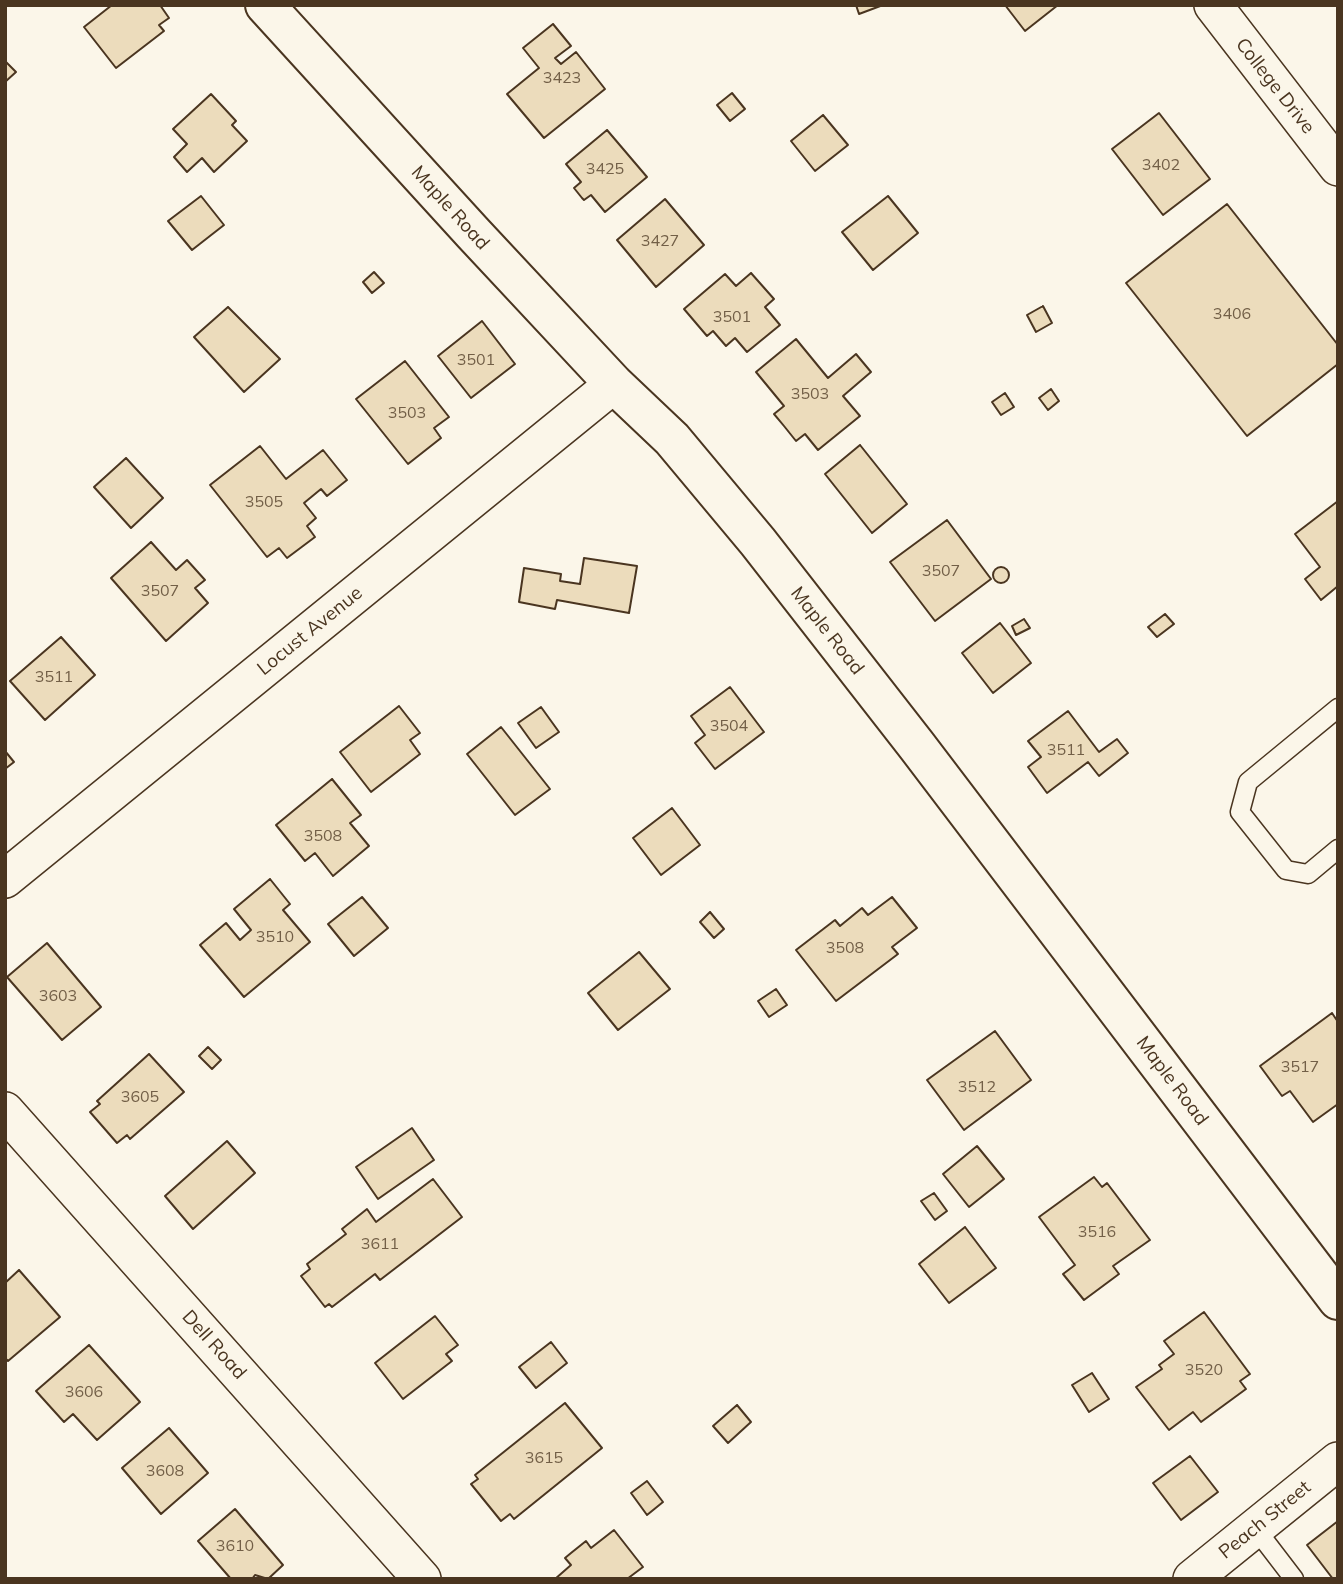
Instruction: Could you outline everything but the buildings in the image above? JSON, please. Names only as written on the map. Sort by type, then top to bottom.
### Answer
[{"type":"street","name":"Maple Road","points":[[265,5],[614,384],[672,439],[758,542],[917,746],[1338,1300]]},
{"type":"street","name":"College Drive","points":[[1213,5],[1338,167]]},
{"type":"street","name":"Locust Avenue","points":[[5,879],[614,384]]},
{"type":"street","name":"Dell Road","points":[[5,1111],[422,1579]]},
{"type":"street","name":"Peach Street","points":[[1192,1579],[1338,1461]]},
{"type":"lane","points":[[1338,708],[1248,782],[1240,812],[1286,870],[1308,874],[1338,849]]},
{"type":"lane","points":[[1255,1528],[1294,1579]]}]
